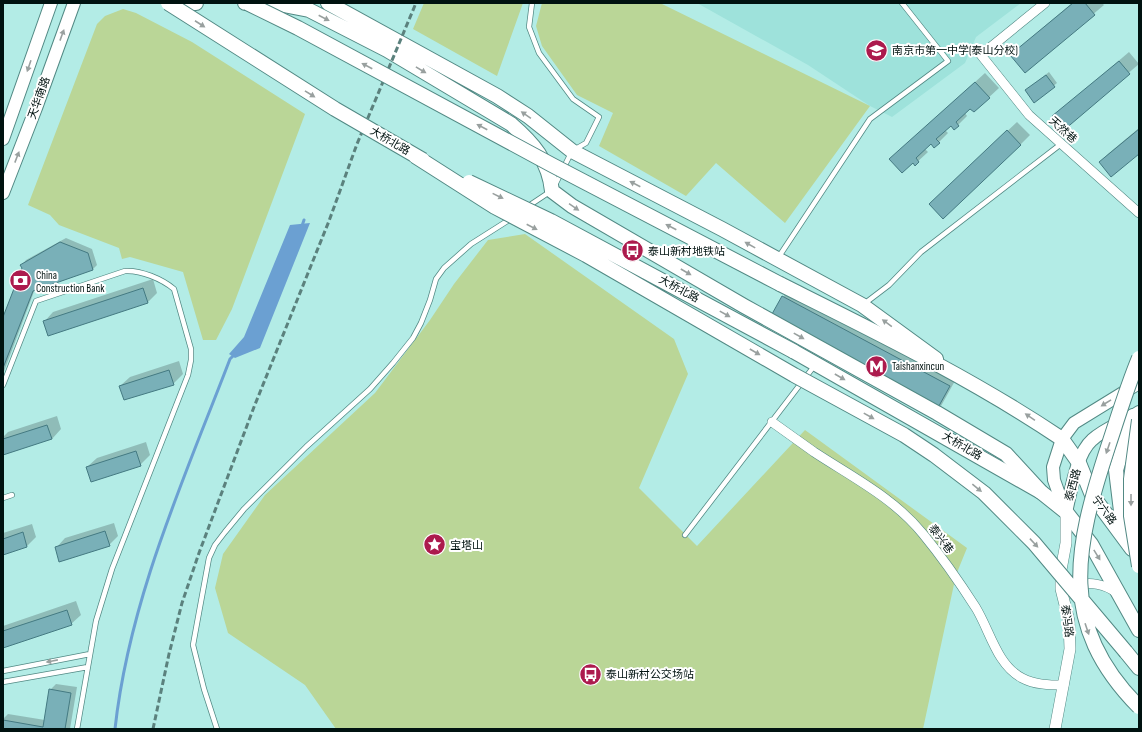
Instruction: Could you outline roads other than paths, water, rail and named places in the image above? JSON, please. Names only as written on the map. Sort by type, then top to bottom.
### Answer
[{"type":"main road","name":"天华南路","points":[[3,139],[51,3]]},
{"type":"main road","name":"天华南路","points":[[3,193],[74,3]]},
{"type":"main road","name":"大桥北路","points":[[168,3],[335,109],[415,156],[550,221],[793,351],[1041,492],[1066,512],[1091,544],[1139,630]]},
{"type":"main road","points":[[179,3],[196,3]]},
{"type":"main road","points":[[246,3],[278,4],[309,10],[387,50],[511,124],[529,139],[546,164],[550,175],[552,191],[594,220],[1006,454],[1041,492]]},
{"type":"main road","points":[[246,3],[298,28],[552,165],[780,284],[952,371],[1023,412],[1062,438]]},
{"type":"main road","points":[[328,3],[498,96],[528,116],[572,151],[862,305],[952,371]]},
{"type":"main road","points":[[415,156],[495,207],[586,255],[794,375],[904,435],[934,455],[984,493],[1034,543],[1139,668]]},
{"type":"main road","points":[[1139,358],[1097,482],[1082,542],[1079,574],[1082,613],[1094,646],[1120,688],[1139,707]]},
{"type":"main road","name":"泰西路","points":[[1066,512],[1057,492],[1053,467],[1062,438],[1074,423],[1139,383]]},
{"type":"main road","points":[[1136,555],[1121,511],[1116,470],[1137,416]]},
{"type":"main road","points":[[1137,416],[1131,479],[1131,516],[1139,566]]},
{"type":"main road","name":"泰西路","points":[[1066,512],[1079,463],[1086,446],[1092,440],[1137,416]]},
{"type":"main road","name":"宁六路","points":[[1062,438],[1079,463],[1092,495],[1136,555]]},
{"type":"street","name":"天然巷","points":[[1045,3],[981,55],[1029,114],[1139,213]]},
{"type":"street","name":"泰兴巷","points":[[772,422],[815,452],[882,494],[922,533],[969,598],[998,652],[1009,668],[1023,678],[1044,685],[1064,685]]},
{"type":"street","name":"泰冯路","points":[[1055,729],[1070,650],[1069,621],[1061,589],[1060,570],[1066,543],[1066,512]]},
{"type":"street","points":[[1065,604],[1069,592],[1082,584],[1099,584],[1112,590],[1121,597]]},
{"type":"lane","points":[[217,729],[204,690],[193,645],[210,558],[215,545],[244,509],[306,447],[370,389],[393,363],[412,338],[421,323],[436,279],[444,268],[471,244],[510,220],[521,210],[552,191],[572,151],[586,143],[599,117],[574,99],[539,53],[529,27],[532,3]]},
{"type":"lane","points":[[777,259],[870,119],[948,61],[902,3]]},
{"type":"lane","points":[[862,305],[889,285],[921,252],[1061,144]]},
{"type":"lane","points":[[3,385],[36,301],[125,271],[140,273],[168,284],[174,289],[190,349],[191,360],[188,375],[112,569],[96,621],[77,729]]},
{"type":"lane","points":[[685,535],[816,364]]},
{"type":"lane","points":[[3,498],[12,495]]},
{"type":"lane","points":[[3,671],[90,654]]},
{"type":"lane","points":[[3,682],[88,667]]},
{"type":"waterway","points":[[302,226],[304,220]]},
{"type":"waterway","points":[[115,729],[122,681],[132,634],[145,587],[177,495],[230,359],[235,354]]},
{"type":"railway","points":[[153,729],[169,654],[182,603],[199,553],[254,407],[329,221],[357,144],[416,3]]},
{"type":"place","name":"南京市第一中学(泰山分校)","points":[[876,50]]},
{"type":"place","name":"泰山新村地铁站","points":[[632,251]]},
{"type":"place","name":"China Construction Bank","points":[[21,281]]},
{"type":"place","name":"Taishanxincun","points":[[877,366]]},
{"type":"place","name":"宝塔山","points":[[434,545]]},
{"type":"place","name":"泰山新村公交场站","points":[[591,674]]}]
